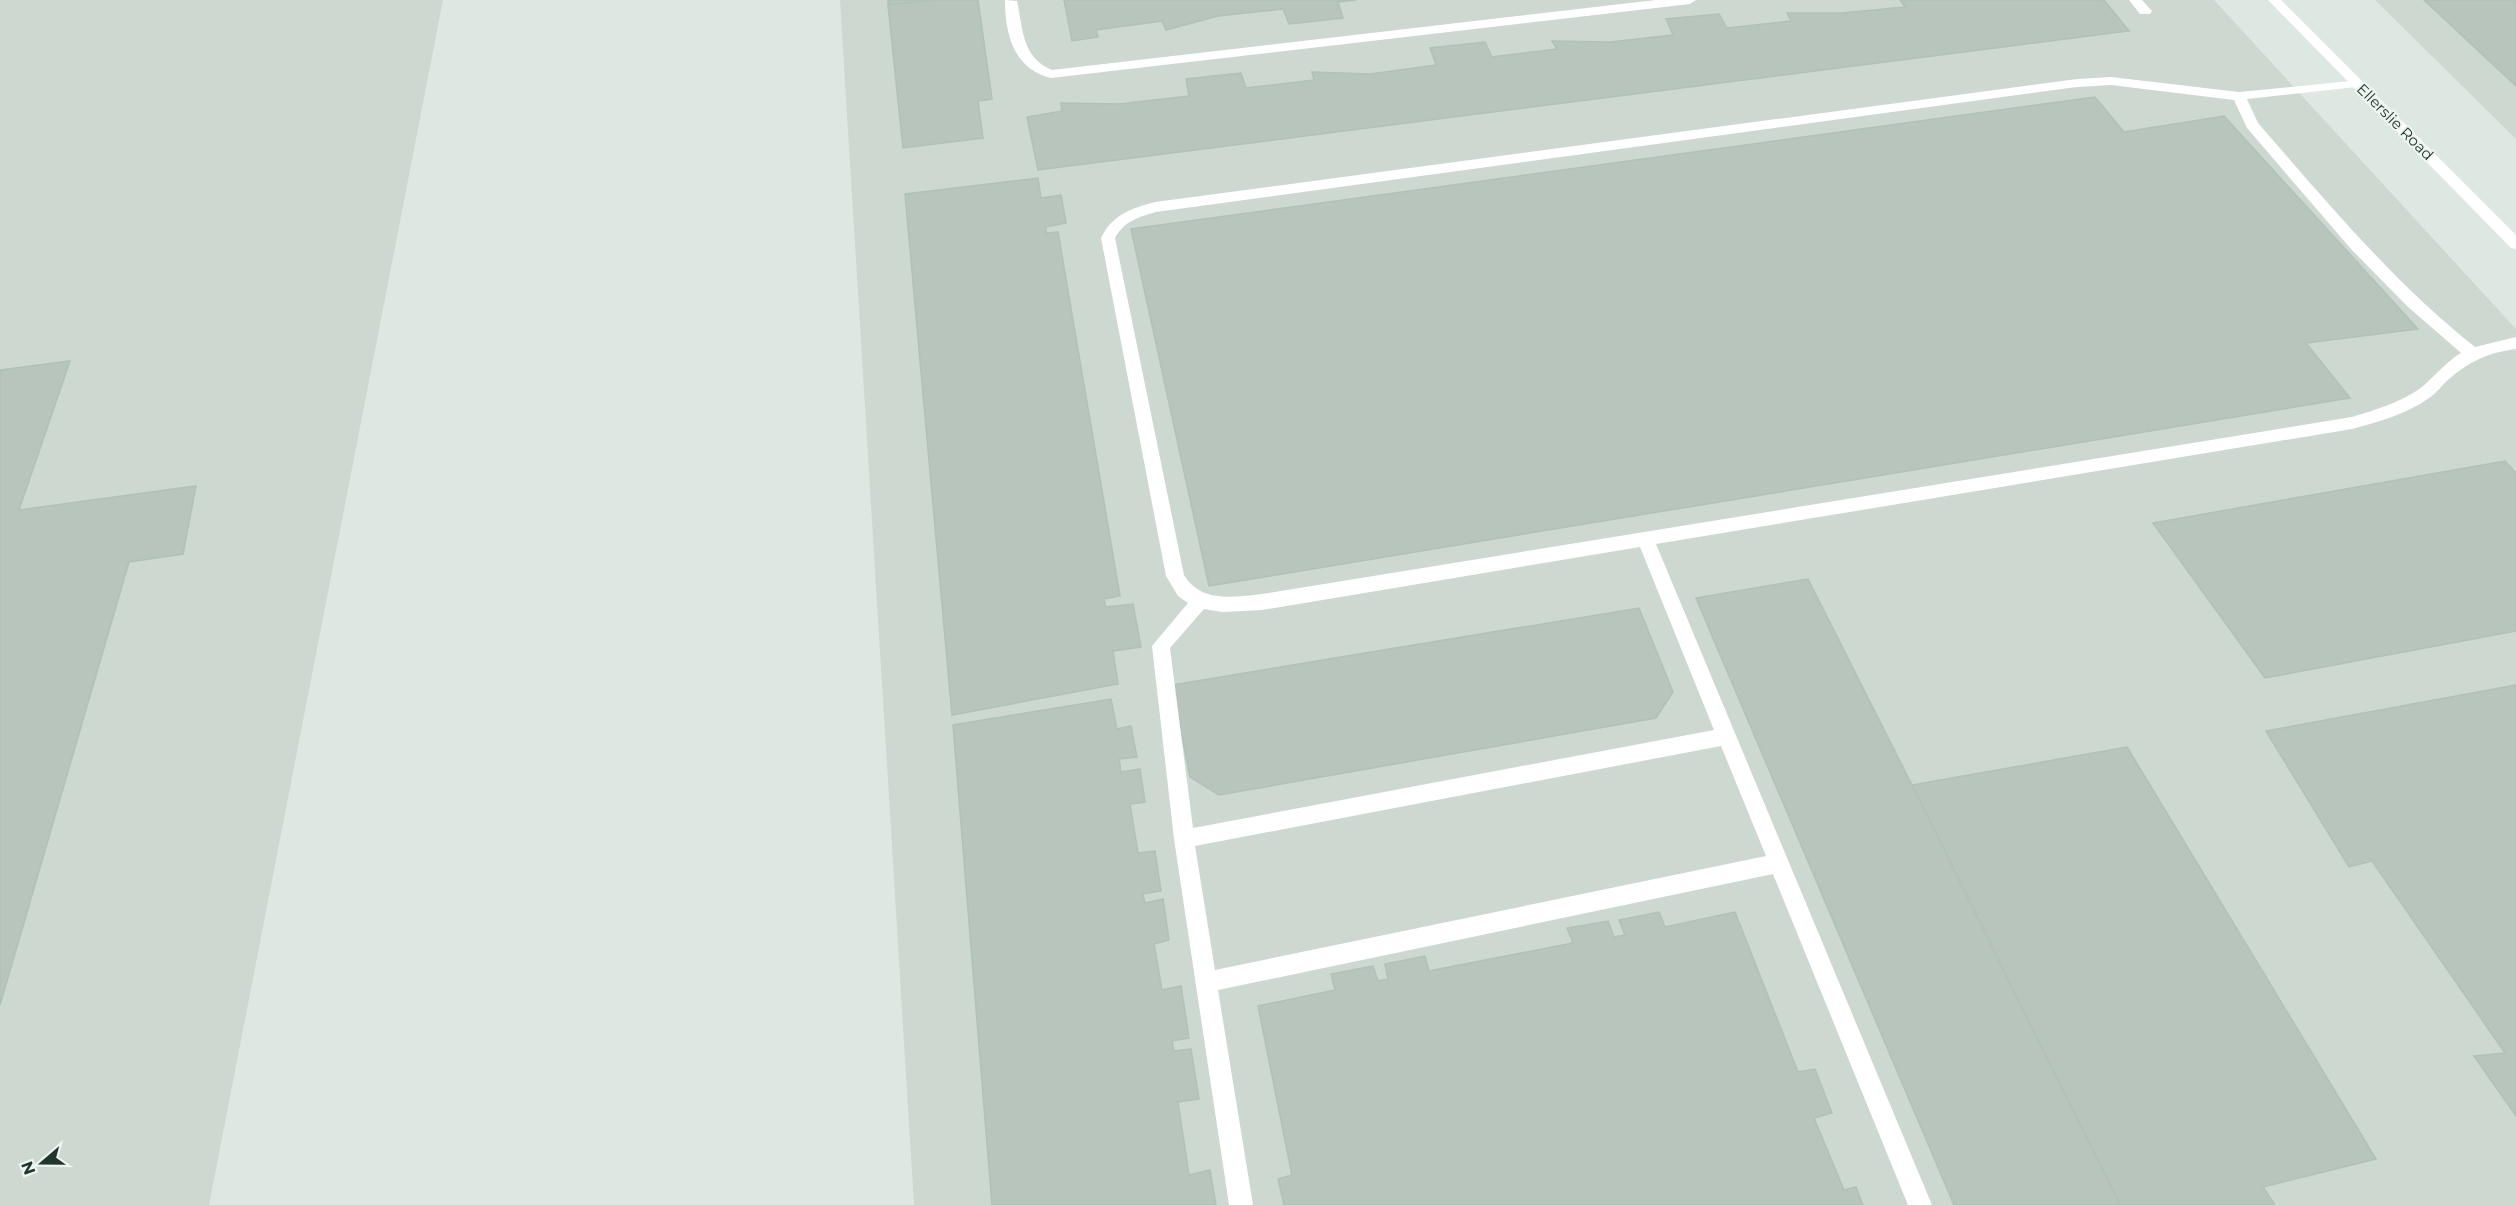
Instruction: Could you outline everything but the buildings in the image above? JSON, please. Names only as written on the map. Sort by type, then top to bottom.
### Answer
[{"type":"street","points":[[1011,1],[1021,52],[1026,61],[1037,70],[1051,74],[1690,0]]},
{"type":"street","points":[[2135,0],[2145,10]]},
{"type":"street","name":"Ellerslie Road","points":[[2274,0],[2516,244]]},
{"type":"street","points":[[2356,83],[2239,96],[2111,81],[2077,83],[1155,207],[1129,216],[1115,224],[1108,238],[1174,576],[1187,592],[1201,600],[1227,604],[1262,603],[2352,423],[2392,411],[2425,392],[2446,372],[2472,353],[2496,345],[2516,343]]},
{"type":"street","points":[[2239,96],[2252,125],[2391,282],[2443,332],[2472,353]]},
{"type":"street","points":[[1645,539],[1920,1205]]},
{"type":"street","points":[[1201,600],[1161,646],[1184,839],[1241,1205]]},
{"type":"street","points":[[1184,839],[1726,736]]},
{"type":"street","points":[[1206,982],[1779,863]]},
{"type":"shaded area","points":[[0,0],[443,0],[209,1205],[0,1205]]},
{"type":"shaded area","points":[[840,0],[2214,0],[2516,329],[2516,1205],[914,1205]]},
{"type":"shaded area","points":[[2375,0],[2516,0],[2516,139]]}]
